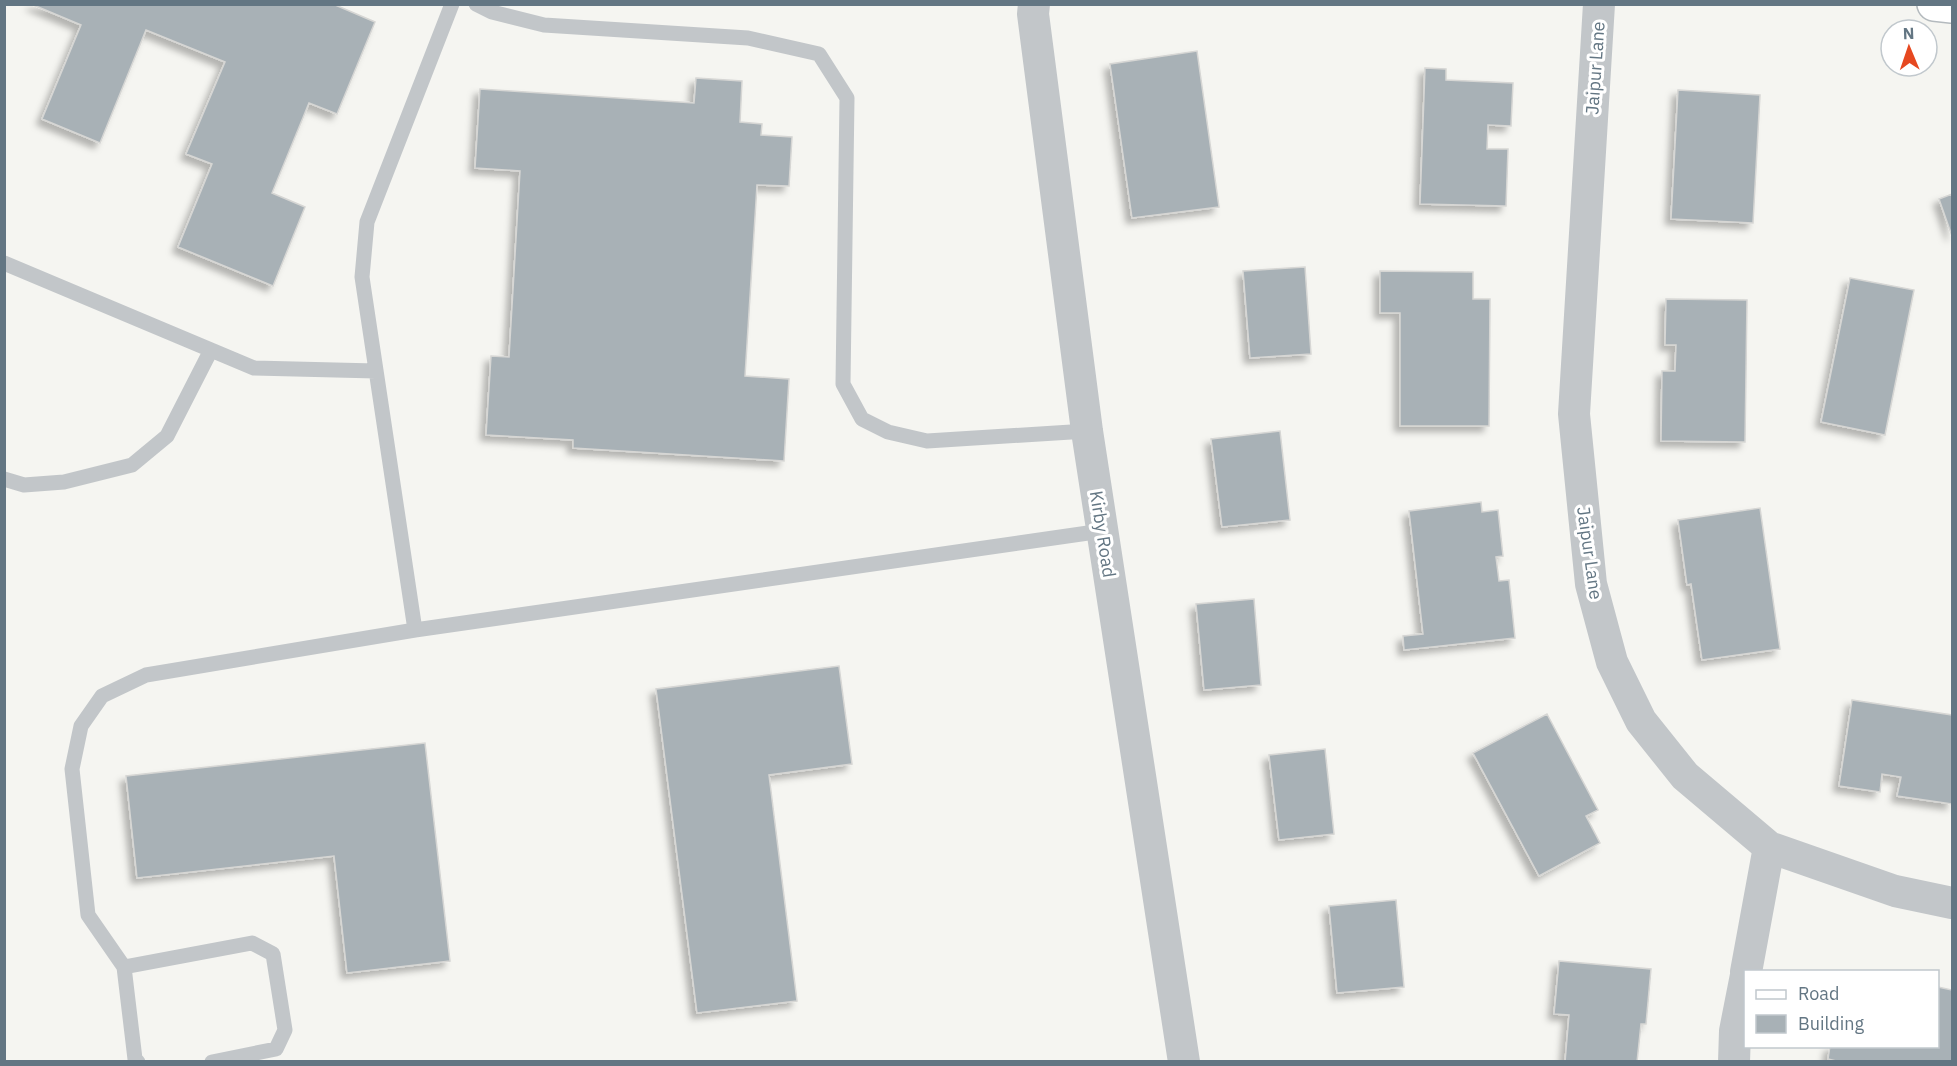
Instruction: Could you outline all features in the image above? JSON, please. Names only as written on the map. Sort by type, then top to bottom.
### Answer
[{"type":"main road","points":[[1934,4],[1953,6]]},
{"type":"street","name":"Kirby Road","points":[[1034,4],[1033,15],[1087,431],[1184,1062]]},
{"type":"street","name":"Jaipur Lane","points":[[1599,4],[1574,414],[1591,584],[1612,662],[1641,721],[1685,776],[1769,847],[1895,891],[1953,903]]},
{"type":"street","points":[[1747,970],[1769,847]]},
{"type":"street","points":[[1734,1062],[1735,1031],[1744,984]]},
{"type":"lane","points":[[414,630],[362,277],[367,222],[452,4]]},
{"type":"lane","points":[[476,4],[492,12],[544,25],[748,38],[819,54],[847,98],[843,384],[862,419],[888,432],[927,441],[1087,431]]},
{"type":"lane","points":[[4,263],[254,368],[376,371]]},
{"type":"lane","points":[[4,479],[24,485],[64,482],[132,465],[166,436],[211,350]]},
{"type":"lane","points":[[138,1062],[135,1059],[124,967],[88,915],[72,768],[81,726],[102,696],[146,675],[414,630],[1102,531]]},
{"type":"lane","points":[[124,967],[252,943],[273,954],[285,1030],[276,1049],[212,1062]]},
{"type":"building","points":[[31,4],[333,4],[375,22],[337,114],[309,103],[272,193],[305,207],[273,286],[178,247],[212,164],[186,154],[225,62],[146,30],[100,143],[42,119],[81,25]]},
{"type":"building","points":[[1197,51],[1219,207],[1132,218],[1110,64]]},
{"type":"building","points":[[1425,68],[1446,69],[1446,80],[1513,83],[1511,126],[1488,125],[1487,149],[1508,149],[1506,206],[1420,204]]},
{"type":"building","points":[[696,78],[742,81],[740,122],[762,124],[761,135],[792,137],[789,186],[757,185],[745,376],[789,379],[784,461],[573,448],[573,440],[486,435],[491,356],[509,357],[520,171],[475,168],[480,89],[694,103]]},
{"type":"building","points":[[1678,90],[1760,95],[1753,223],[1671,219]]},
{"type":"building","points":[[1952,194],[1952,236],[1939,199]]},
{"type":"building","points":[[1305,267],[1311,354],[1250,358],[1243,271]]},
{"type":"building","points":[[1380,271],[1473,272],[1473,299],[1490,299],[1489,426],[1400,426],[1400,313],[1380,313]]},
{"type":"building","points":[[1850,278],[1914,290],[1885,435],[1821,422]]},
{"type":"building","points":[[1666,299],[1747,300],[1745,442],[1661,441],[1662,371],[1675,371],[1676,345],[1665,345]]},
{"type":"building","points":[[1280,431],[1290,520],[1222,527],[1211,439]]},
{"type":"building","points":[[1481,502],[1482,512],[1498,510],[1503,556],[1496,557],[1499,581],[1509,580],[1515,638],[1404,650],[1403,636],[1423,634],[1409,511]]},
{"type":"building","points":[[1760,508],[1780,649],[1702,660],[1691,584],[1687,585],[1678,520]]},
{"type":"building","points":[[1254,599],[1261,685],[1204,690],[1196,604]]},
{"type":"building","points":[[839,666],[852,764],[769,775],[797,1001],[697,1013],[656,689]]},
{"type":"building","points":[[1852,700],[1952,715],[1952,804],[1897,796],[1901,777],[1882,774],[1880,792],[1839,786]]},
{"type":"building","points":[[1547,714],[1598,810],[1586,816],[1600,843],[1539,876],[1473,753]]},
{"type":"building","points":[[425,743],[450,961],[347,973],[334,856],[137,878],[126,776]]},
{"type":"building","points":[[1325,749],[1334,834],[1279,840],[1269,755]]},
{"type":"building","points":[[1396,900],[1404,987],[1337,993],[1329,906]]},
{"type":"building","points":[[1559,961],[1651,969],[1646,1024],[1641,1024],[1637,1062],[1565,1062],[1569,1015],[1554,1014]]},
{"type":"building","points":[[1939,987],[1952,990],[1952,1062],[1840,1062],[1828,1059],[1830,1048],[1939,1048]]}]
